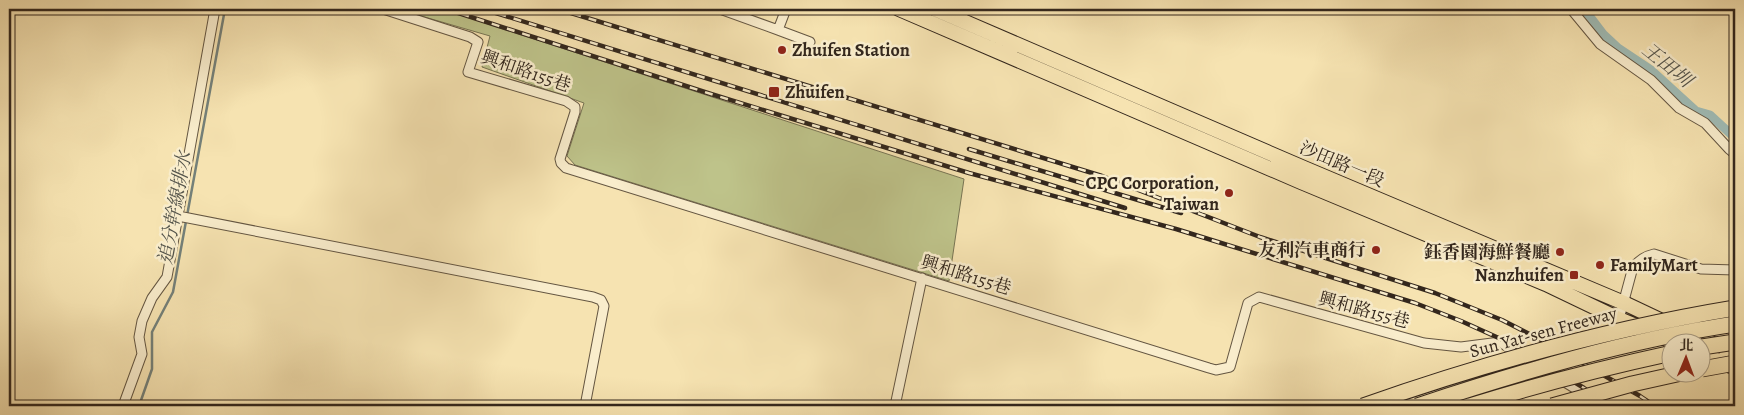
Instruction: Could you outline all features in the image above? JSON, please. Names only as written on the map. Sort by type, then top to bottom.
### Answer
[{"type":"highway","name":"Sun Yat-sen Freeway","points":[[1364,406],[1437,380],[1617,330],[1735,308]]},
{"type":"highway","name":"Sun Yat-sen Freeway","points":[[1417,406],[1488,383],[1571,360],[1652,340],[1735,324]]},
{"type":"highway","points":[[1712,349],[1733,354]]},
{"type":"highway","points":[[1712,364],[1733,354]]},
{"type":"highway","points":[[1470,406],[1526,388],[1662,355]]},
{"type":"highway","points":[[1552,406],[1662,377]]},
{"type":"main road","name":"沙田路一段","points":[[899,9],[1292,178],[1546,284],[1619,319],[1662,337]]},
{"type":"main road","name":"沙田路一段","points":[[935,9],[1624,303],[1733,354]]},
{"type":"main road","points":[[1712,354],[1733,354]]},
{"type":"street","points":[[123,406],[142,354],[139,337],[142,321],[152,298],[167,277],[215,9]]},
{"type":"street","name":"興和路155巷","points":[[382,9],[470,37],[478,42],[468,72],[566,101],[575,107],[560,159],[560,163],[566,168],[1216,370],[1230,367],[1248,303],[1259,297],[1424,343],[1461,348],[1500,342],[1600,406]]},
{"type":"street","points":[[720,9],[810,42]]},
{"type":"street","points":[[778,30],[786,9]]},
{"type":"street","points":[[1571,9],[1600,44],[1651,80],[1679,108],[1704,122],[1728,149],[1735,154]]},
{"type":"street","points":[[178,216],[601,300],[604,306],[585,406]]},
{"type":"street","points":[[1619,319],[1634,267],[1638,261],[1648,256],[1654,254],[1701,269],[1735,270]]},
{"type":"street","points":[[895,406],[922,278]]},
{"type":"green space","points":[[397,9],[442,9],[964,179],[949,281],[575,165],[567,156],[584,103],[482,67],[490,36]]},
{"type":"waterway","name":"追分幹線排水","points":[[139,406],[152,369],[152,332],[173,292],[225,9]]},
{"type":"waterway","name":"王田圳","points":[[1584,9],[1603,34],[1618,48],[1651,70],[1696,111],[1710,115],[1735,138]]},
{"type":"railway","points":[[446,9],[711,94],[969,173],[1176,229],[1415,303],[1512,344],[1610,406]]},
{"type":"railway","points":[[483,9],[1125,208]]},
{"type":"railway","points":[[558,9],[1102,176],[1260,237],[1435,293],[1502,320],[1547,343],[1655,406]]},
{"type":"railway","points":[[969,149],[1181,213]]},
{"type":"place","name":"Zhuifen Station","points":[[782,50]]},
{"type":"place","name":"Zhuifen","points":[[774,92]]},
{"type":"place","name":"CPC Corporation, Taiwan","points":[[1229,193]]},
{"type":"place","name":"友利汽車商行","points":[[1376,250]]},
{"type":"place","name":"鈺香園海鮮餐廳","points":[[1560,252]]},
{"type":"place","name":"FamilyMart","points":[[1600,265]]},
{"type":"place","name":"Nanzhuifen","points":[[1574,275]]}]
